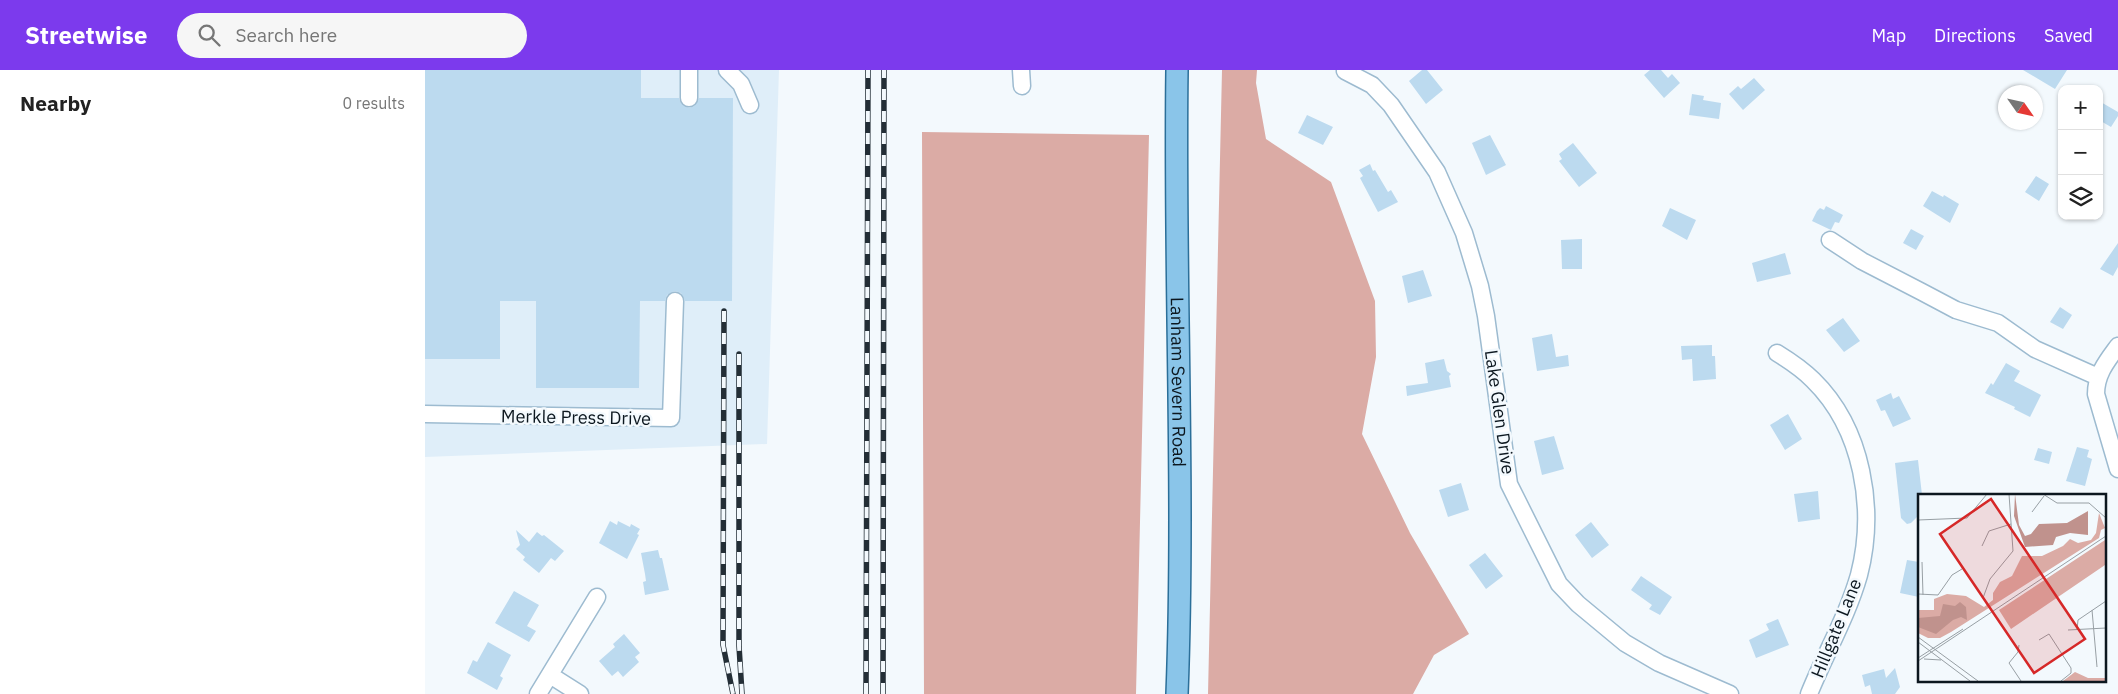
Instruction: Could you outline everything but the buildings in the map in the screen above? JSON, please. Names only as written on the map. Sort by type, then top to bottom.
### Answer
[{"type":"main road","name":"Lanham Severn Road","points":[[1177,70],[1177,245],[1180,401],[1177,694]]},
{"type":"street","points":[[689,70],[689,98]]},
{"type":"street","points":[[727,70],[741,84],[750,104]]},
{"type":"street","name":"Lake Glen Drive","points":[[1345,71],[1372,85],[1391,105],[1437,172],[1464,233],[1480,286],[1486,316],[1509,484],[1559,584],[1578,604],[1625,643],[1659,662],[1729,694]]},
{"type":"street","points":[[1830,240],[1862,261],[1948,306],[1998,323],[2041,352],[2099,377]]},
{"type":"street","name":"Merkle Press Drive","points":[[425,414],[671,418],[675,302]]},
{"type":"street","points":[[2118,346],[2105,363],[2096,385],[2096,394],[2118,469]]},
{"type":"street","name":"Hillgate Lane","points":[[1777,353],[1814,380],[1839,413],[1858,458],[1865,496],[1866,520],[1859,574],[1809,694]]},
{"type":"street","points":[[538,694],[597,596]]},
{"type":"street","points":[[550,675],[580,694]]},
{"type":"shaded area","points":[[425,70],[779,70],[767,444],[425,457]]},
{"type":"shaded area","points":[[1222,70],[1257,70],[1256,83],[1266,139],[1331,182],[1375,301],[1376,357],[1362,434],[1410,533],[1469,634],[1434,655],[1413,694],[1208,694]]},
{"type":"shaded area","points":[[922,132],[1149,135],[1136,694],[924,694]]},
{"type":"railway","points":[[866,694],[868,70]]},
{"type":"railway","points":[[883,694],[884,70]]},
{"type":"railway","points":[[724,311],[723,645],[733,694]]},
{"type":"railway","points":[[739,354],[739,646],[742,694]]}]
